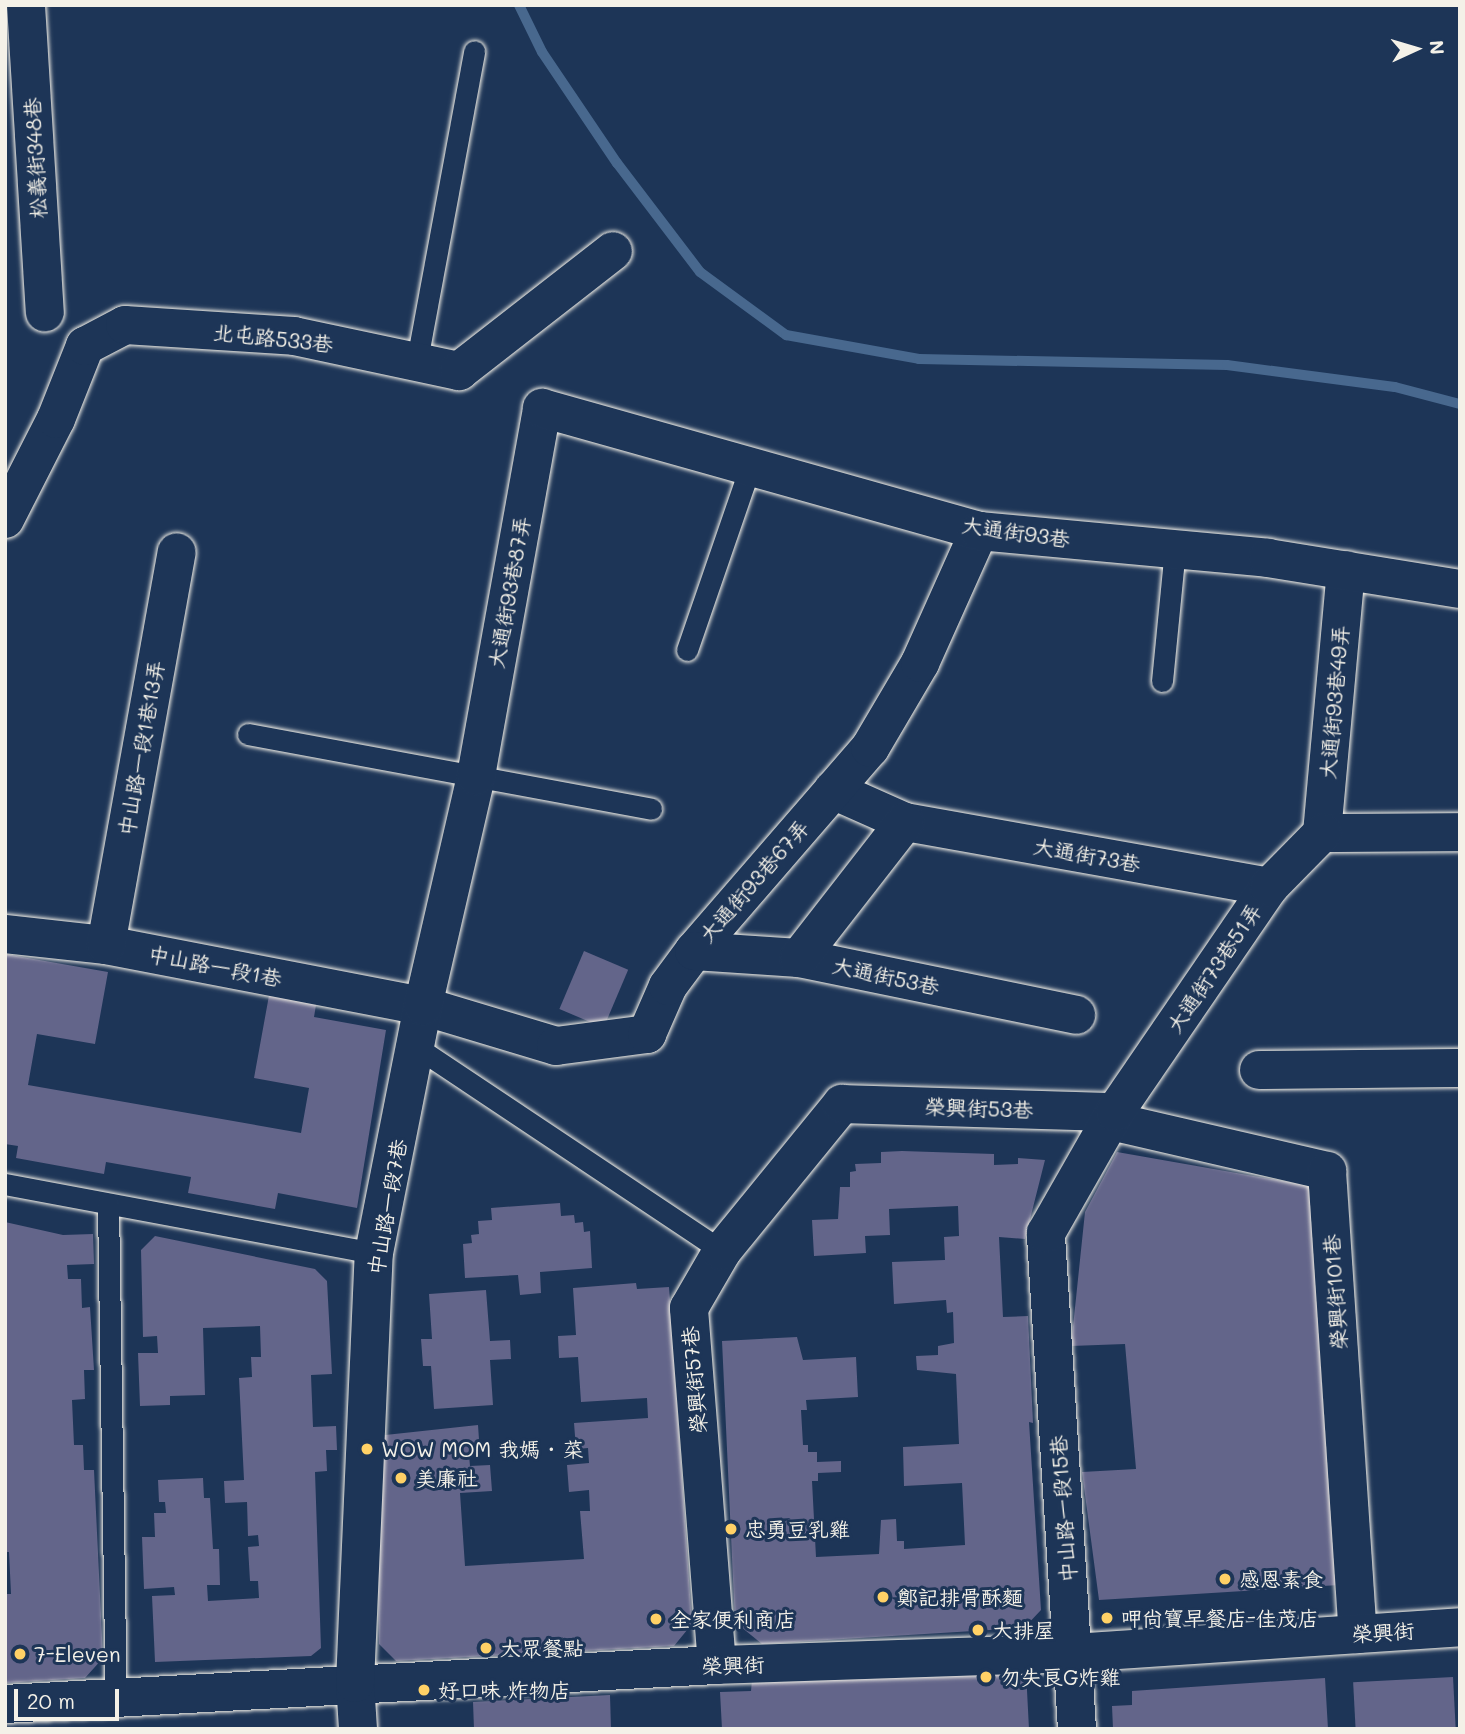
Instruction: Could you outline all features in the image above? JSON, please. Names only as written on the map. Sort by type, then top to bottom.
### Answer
[{"type":"street","name":"松義街348巷","points":[[26,5],[44,312]]},
{"type":"street","name":"北屯路533巷","points":[[5,519],[56,419],[85,346],[125,325],[294,335],[459,371],[613,251]]},
{"type":"street","name":"大通街93巷","points":[[542,408],[978,531],[1175,549],[1346,570],[1460,589]]},
{"type":"street","name":"大通街93巷87弄","points":[[476,776],[542,408]]},
{"type":"street","name":"大通街93巷67弄","points":[[423,1006],[556,1046],[647,1034],[668,986],[694,951],[870,748],[920,663],[978,531]]},
{"type":"street","name":"中山路一段1巷13弄","points":[[106,945],[177,552]]},
{"type":"street","name":"大通街93巷49弄","points":[[1322,833],[1346,570]]},
{"type":"street","name":"中山路一段7巷","points":[[358,1729],[355,1683],[374,1254],[418,1048],[423,1006],[476,776]]},
{"type":"street","name":"大通街73巷","points":[[833,790],[905,822],[1269,887]]},
{"type":"street","points":[[799,958],[905,822]]},
{"type":"street","points":[[1322,833],[1460,832]]},
{"type":"street","name":"大通街73巷51弄","points":[[1048,1289],[1046,1233],[1113,1116],[1269,887],[1322,833]]},
{"type":"street","name":"中山路一段1巷","points":[[5,934],[106,945],[423,1006]]},
{"type":"street","name":"大通街53巷","points":[[694,951],[799,958],[1076,1015]]},
{"type":"street","points":[[1259,1070],[1460,1068]]},
{"type":"street","name":"榮興街53巷","points":[[842,1104],[1113,1116]]},
{"type":"street","name":"榮興街57巷","points":[[717,1665],[689,1308],[722,1251],[842,1104]]},
{"type":"street","name":"榮興街101巷","points":[[1113,1116],[1327,1171],[1358,1634]]},
{"type":"street","name":"中山路一段15巷","points":[[1048,1289],[1076,1729]]},
{"type":"street","name":"榮興街","points":[[5,1704],[717,1665],[1073,1653],[1460,1627]]},
{"type":"lane","points":[[417,360],[474,51]]},
{"type":"lane","points":[[687,650],[750,467]]},
{"type":"lane","points":[[1162,681],[1175,549]]},
{"type":"lane","points":[[248,734],[651,809]]},
{"type":"lane","points":[[418,1048],[722,1251]]},
{"type":"lane","points":[[5,1184],[374,1254]]},
{"type":"lane","points":[[108,1204],[116,1697]]},
{"type":"building","points":[[584,951],[628,970],[604,1028],[559,1009]]},
{"type":"building","points":[[5,954],[108,972],[95,1044],[37,1034],[28,1085],[301,1133],[309,1088],[254,1078],[270,990],[317,999],[314,1017],[386,1030],[357,1208],[278,1193],[275,1209],[188,1193],[191,1177],[106,1162],[104,1174],[16,1158],[18,1146],[5,1144]]},
{"type":"building","points":[[881,1152],[994,1154],[994,1165],[1018,1164],[1018,1158],[1045,1160],[1025,1239],[999,1237],[1003,1317],[1028,1316],[1033,1423],[1029,1422],[1041,1610],[1024,1628],[762,1644],[735,1622],[722,1341],[797,1337],[803,1360],[856,1357],[858,1397],[806,1400],[807,1410],[801,1410],[803,1445],[808,1445],[808,1452],[817,1452],[817,1462],[841,1461],[841,1472],[818,1473],[818,1481],[812,1481],[816,1557],[879,1554],[881,1520],[896,1519],[897,1541],[904,1541],[904,1549],[965,1545],[962,1483],[904,1486],[903,1447],[959,1444],[956,1374],[917,1370],[916,1356],[938,1355],[938,1346],[954,1343],[953,1312],[947,1313],[946,1300],[894,1304],[892,1262],[945,1260],[944,1237],[959,1236],[958,1206],[889,1209],[890,1235],[865,1236],[866,1253],[814,1256],[812,1220],[838,1219],[840,1187],[850,1187],[850,1172],[856,1171],[855,1164],[881,1163]]},
{"type":"building","points":[[1117,1152],[1311,1186],[1339,1585],[1099,1600],[1082,1472],[1136,1469],[1125,1344],[1071,1346],[1085,1212]]},
{"type":"building","points":[[560,1203],[561,1216],[574,1215],[575,1223],[583,1222],[584,1232],[590,1231],[592,1268],[540,1272],[541,1293],[520,1295],[518,1275],[465,1278],[463,1244],[472,1243],[471,1235],[479,1234],[478,1221],[492,1220],[491,1208]]},
{"type":"building","points":[[5,1222],[63,1235],[93,1234],[94,1264],[67,1265],[68,1279],[81,1279],[82,1308],[90,1307],[94,1370],[84,1370],[85,1399],[72,1400],[74,1445],[83,1445],[84,1470],[94,1470],[103,1658],[85,1678],[5,1683],[5,1594],[11,1594],[9,1552],[5,1552]]},
{"type":"building","points":[[155,1236],[315,1269],[327,1281],[332,1374],[311,1375],[313,1427],[336,1426],[337,1450],[326,1450],[327,1471],[315,1472],[321,1648],[311,1656],[155,1662],[152,1596],[175,1595],[174,1587],[144,1589],[142,1537],[155,1537],[154,1513],[166,1513],[165,1502],[159,1502],[158,1480],[203,1478],[204,1498],[210,1498],[213,1549],[219,1549],[220,1585],[207,1585],[208,1601],[259,1598],[258,1581],[250,1581],[248,1547],[259,1546],[258,1535],[248,1536],[247,1502],[225,1503],[224,1481],[244,1480],[239,1378],[252,1377],[251,1357],[261,1357],[260,1326],[203,1328],[205,1395],[170,1396],[170,1405],[140,1406],[138,1353],[158,1353],[157,1336],[143,1337],[141,1250]]},
{"type":"building","points":[[636,1283],[637,1289],[669,1287],[692,1624],[674,1646],[396,1661],[379,1644],[376,1436],[478,1425],[480,1454],[469,1455],[470,1466],[490,1465],[492,1491],[460,1493],[465,1566],[584,1559],[580,1511],[590,1511],[589,1490],[569,1492],[567,1465],[589,1463],[588,1448],[576,1449],[574,1423],[648,1418],[647,1398],[581,1402],[578,1357],[559,1358],[558,1336],[576,1335],[573,1288]]},
{"type":"building","points":[[486,1290],[490,1341],[510,1340],[511,1359],[490,1360],[493,1405],[434,1409],[431,1366],[423,1366],[421,1339],[432,1339],[429,1294]]},
{"type":"building","points":[[1026,1671],[1029,1729],[722,1729],[720,1692],[751,1691],[752,1680]]},
{"type":"building","points":[[1453,1677],[1456,1729],[1356,1729],[1353,1682]]},
{"type":"building","points":[[1325,1678],[1328,1729],[1113,1729],[1112,1706],[1132,1705],[1132,1691]]},
{"type":"building","points":[[610,1695],[611,1729],[474,1729],[473,1702]]},
{"type":"waterway","points":[[519,5],[542,52],[617,163],[700,272],[786,335],[919,359],[1227,365],[1395,387],[1460,404]]},
{"type":"place","name":"WOW MOM 我媽 · 菜","points":[[367,1449]]},
{"type":"place","name":"美廉社","points":[[401,1478]]},
{"type":"place","name":"忠勇豆乳雞","points":[[731,1529]]},
{"type":"place","name":"感恩素食","points":[[1225,1579]]},
{"type":"place","name":"鄭記排骨酥麵","points":[[883,1597]]},
{"type":"place","name":"呷尚寶早餐店-佳茂店","points":[[1107,1618]]},
{"type":"place","name":"全家便利商店","points":[[656,1619]]},
{"type":"place","name":"大排屋","points":[[978,1630]]},
{"type":"place","name":"大眾餐點","points":[[486,1648]]},
{"type":"place","name":"7-Eleven","points":[[20,1654]]},
{"type":"place","name":"勿失良G炸雞","points":[[986,1677]]},
{"type":"place","name":"好口味 炸物店","points":[[424,1690]]}]
